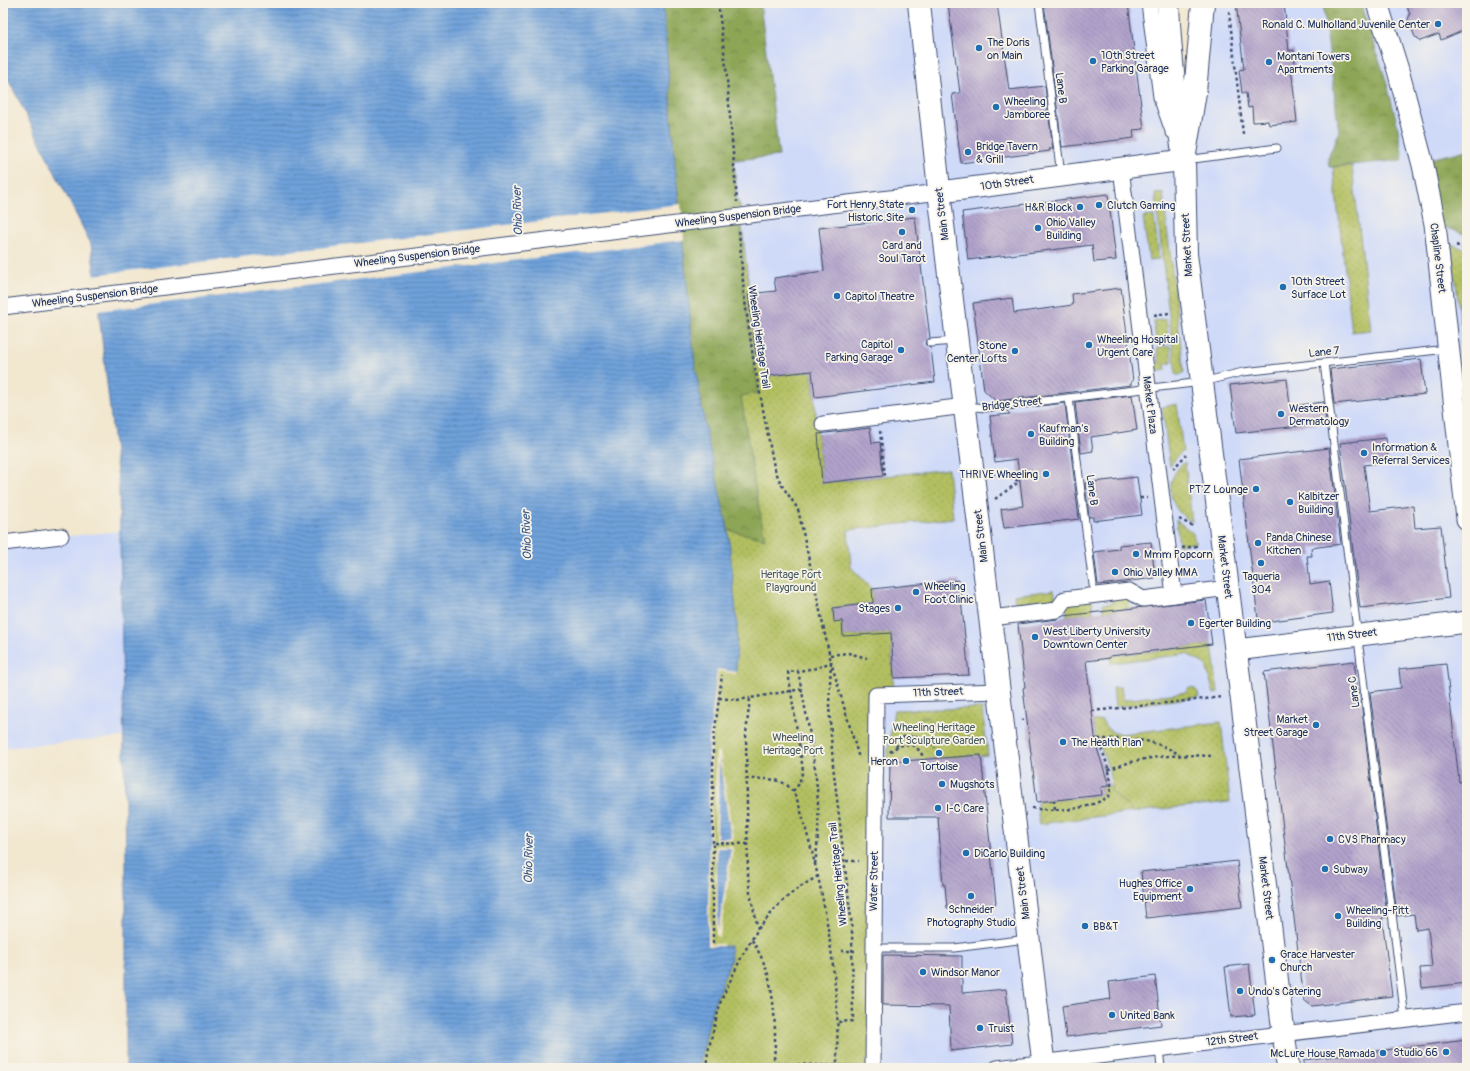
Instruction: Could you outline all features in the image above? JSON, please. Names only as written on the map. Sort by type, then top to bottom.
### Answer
[{"type":"main road","name":"Main Street","points":[[919,3],[965,406],[1044,1065]]},
{"type":"main road","points":[[1168,3],[1170,54],[1174,98],[1184,160]]},
{"type":"main road","name":"Market Street","points":[[1203,3],[1195,92],[1184,160],[1186,254],[1288,1068]]},
{"type":"street","name":"Market Street","points":[[1149,3],[1161,97],[1184,160]]},
{"type":"street","name":"Chapline Street","points":[[1377,3],[1398,70],[1423,165],[1435,224],[1467,520]]},
{"type":"street","name":"10th Street","points":[[831,205],[1184,160]]},
{"type":"street","name":"Market Plaza","points":[[1121,168],[1174,595]]},
{"type":"street","name":"Wheeling Suspension Bridge","points":[[3,307],[831,205]]},
{"type":"street","name":"Bridge Street","points":[[823,424],[965,406]]},
{"type":"street","points":[[3,543],[60,536]]},
{"type":"street","points":[[991,618],[1057,610],[1065,599],[1129,591],[1143,599],[1228,588]]},
{"type":"street","name":"11th Street","points":[[1236,650],[1467,622]]},
{"type":"street","name":"11th Street","points":[[876,695],[999,690]]},
{"type":"street","name":"Water Street","points":[[873,1068],[876,695]]},
{"type":"street","name":"12th Street","points":[[998,1068],[1044,1065],[1159,1048],[1467,1012]]},
{"type":"lane","name":"Lane B","points":[[1039,3],[1061,175]]},
{"type":"lane","points":[[1184,160],[1277,148]]},
{"type":"lane","points":[[930,343],[958,340]]},
{"type":"lane","name":"Lane 7","points":[[1202,382],[1243,372],[1449,349]]},
{"type":"lane","name":"Lane C","points":[[1324,362],[1405,1019]]},
{"type":"lane","name":"Bridge Street","points":[[965,406],[984,408],[1202,382]]},
{"type":"lane","name":"Lane B","points":[[1069,398],[1093,585]]},
{"type":"lane","points":[[874,948],[954,948],[1029,939]]},
{"type":"lane","points":[[1159,1048],[1161,1068]]},
{"type":"path","points":[[718,3],[726,67],[738,208]]},
{"type":"path","points":[[1284,5],[1292,4]]},
{"type":"path","points":[[1229,12],[1243,134]]},
{"type":"path","points":[[1294,58],[1299,57]]},
{"type":"path","name":"Wheeling Heritage Trail","points":[[739,224],[744,294],[753,358],[774,467],[781,484],[798,509],[831,662],[860,762]]},
{"type":"path","points":[[1451,244],[1467,250]]},
{"type":"path","points":[[880,424],[886,476]]},
{"type":"path","points":[[992,474],[1020,482],[995,499]]},
{"type":"path","points":[[830,655],[848,652],[867,658]]},
{"type":"path","points":[[793,791],[802,778],[803,770],[788,672],[816,668],[831,662]]},
{"type":"path","name":"Wheeling Heritage Trail","points":[[831,662],[829,705],[834,771],[850,902],[854,950],[853,1021],[837,1022]]},
{"type":"path","points":[[798,671],[817,779],[819,832],[815,864]]},
{"type":"path","points":[[713,943],[714,745],[722,675]]},
{"type":"path","points":[[719,698],[736,700],[802,689]]},
{"type":"path","points":[[1092,712],[1224,697]]},
{"type":"path","points":[[750,698],[746,734],[748,875],[750,893],[758,929]]},
{"type":"path","points":[[1021,720],[1027,720]]},
{"type":"path","points":[[889,754],[896,747],[901,738],[912,735],[926,739],[931,742],[935,748]]},
{"type":"path","points":[[1031,808],[1055,810],[1091,805],[1102,801],[1109,796],[1112,786],[1097,739],[1140,739],[1168,747],[1181,755]]},
{"type":"path","points":[[896,747],[900,745],[911,745],[917,747],[923,757]]},
{"type":"path","points":[[800,746],[813,750]]},
{"type":"path","points":[[1108,770],[1135,760],[1153,757],[1181,755],[1211,756]]},
{"type":"path","points":[[746,780],[763,779],[775,781],[786,784],[793,791],[815,864],[825,912],[834,972],[837,1022],[837,1067]]},
{"type":"path","points":[[1054,800],[1055,810]]},
{"type":"path","points":[[713,844],[747,844]]},
{"type":"path","points":[[706,1068],[708,1051],[721,1000],[758,929],[781,902],[797,889],[818,876]]},
{"type":"path","points":[[752,940],[760,953],[767,972],[771,993],[774,1012],[773,1068]]},
{"type":"path","points":[[779,1064],[837,1067],[853,1066]]},
{"type":"shaded area","points":[[760,3],[1149,3],[1177,141],[1210,3],[1467,3],[1467,150],[1422,161],[1435,224],[1467,235],[1467,1068],[873,1068],[876,695],[894,694],[891,633],[843,636],[834,622],[812,371],[767,376],[764,354],[756,355],[740,205],[737,200],[734,160],[779,156]]},
{"type":"shaded area","points":[[120,531],[124,737],[3,748],[3,543]]},
{"type":"green space","points":[[663,3],[760,3],[779,156],[734,160],[737,200],[740,205],[741,216],[744,294],[759,393],[741,396],[765,539],[728,530],[706,433],[694,357],[675,165]]},
{"type":"green space","points":[[1323,3],[1360,3],[1386,80],[1397,123],[1403,160],[1329,167],[1328,158],[1339,132]]},
{"type":"green space","points":[[1467,150],[1467,235],[1435,224],[1422,161]]},
{"type":"green space","points":[[1352,166],[1371,330],[1352,332],[1333,167]]},
{"type":"green space","points":[[1163,193],[1184,372],[1180,375],[1176,375],[1155,194]]},
{"type":"green space","name":"Wheeling Heritage Port","points":[[741,216],[756,355],[764,354],[767,376],[812,371],[822,483],[948,469],[953,518],[848,530],[851,567],[872,589],[873,603],[833,608],[835,622],[842,621],[843,636],[891,633],[894,694],[877,695],[873,1068],[699,1068],[712,1009],[731,959],[708,946],[709,741],[717,669],[736,671],[737,623],[728,530],[706,433],[694,357],[681,223]]},
{"type":"green space","points":[[1154,216],[1159,259],[1149,260],[1143,217]]},
{"type":"green space","points":[[1451,244],[1467,250],[1467,322],[1461,323]]},
{"type":"green space","points":[[1166,319],[1169,342],[1156,344],[1154,321]]},
{"type":"green space","points":[[1170,346],[1172,363],[1165,364],[1166,370],[1154,372],[1153,365],[1159,364],[1157,348]]},
{"type":"green space","points":[[1177,404],[1183,452],[1178,455],[1170,466],[1162,407]]},
{"type":"green space","points":[[1185,462],[1192,522],[1184,517],[1178,510],[1173,502],[1171,494],[1173,477]]},
{"type":"green space","points":[[1176,520],[1193,533],[1195,543],[1179,545]]},
{"type":"green space","points":[[1054,590],[1056,599],[1015,603],[1014,595]]},
{"type":"green space","points":[[1128,594],[1130,608],[1103,612],[1103,604],[1113,603],[1113,595]]},
{"type":"green space","points":[[1092,598],[1093,613],[1067,616],[1066,604]]},
{"type":"green space","points":[[1212,644],[1218,693],[1214,694],[1206,665],[1187,654],[1111,663],[1110,656]]},
{"type":"green space","points":[[1113,687],[1121,687],[1123,700],[1187,692],[1188,688],[1190,687],[1193,687],[1196,690],[1199,697],[1115,707]]},
{"type":"green space","name":"Wheeling Heritage Port Sculpture Garden","points":[[982,708],[988,755],[886,762],[894,710]]},
{"type":"green space","points":[[921,717],[927,717],[934,724],[938,725],[954,724],[962,727],[967,732],[967,741],[958,741],[942,732],[927,728],[920,721]]},
{"type":"green space","points":[[1102,720],[1109,730],[1114,733],[1121,734],[1221,722],[1230,802],[1134,812],[1111,791],[1107,765],[1098,739],[1095,739],[1093,721]]},
{"type":"green space","points":[[1112,786],[1111,791],[1134,812],[1039,824],[1037,802],[1102,795],[1101,787]]},
{"type":"water","name":"Ohio River","points":[[3,3],[663,3],[675,165],[694,357],[706,433],[728,530],[737,623],[736,672],[717,669],[709,741],[708,946],[730,946],[731,959],[712,1009],[699,1068],[126,1068],[126,861],[119,488],[91,244],[3,69]]},
{"type":"water","points":[[718,753],[731,838],[717,838]]},
{"type":"water","points":[[717,848],[731,848],[718,935]]},
{"type":"pier","points":[[681,204],[684,240],[97,311],[93,275]]},
{"type":"pier","points":[[717,669],[736,672],[736,674],[718,671],[711,741],[710,944],[723,944],[723,946],[708,946],[709,741]]},
{"type":"pier","points":[[718,751],[720,753],[733,838],[732,840],[717,840],[715,838],[716,753]],"holes":[[[719,757],[731,838],[717,838]]]},
{"type":"pier","points":[[717,846],[731,846],[733,848],[720,935],[718,937],[716,935],[715,848]],"holes":[[[717,848],[731,848],[718,931]]]},
{"type":"building","points":[[948,3],[997,3],[1009,90],[1045,86],[1053,149],[1049,149],[1050,151],[961,163],[952,94],[960,93]]},
{"type":"building","name":"10th Street Parking Garage","points":[[1044,3],[1128,3],[1144,129],[1133,130],[1134,138],[1062,147]]},
{"type":"building","name":"Montani Towers Apartments","points":[[1236,3],[1284,3],[1289,51],[1294,50],[1295,66],[1291,67],[1297,122],[1269,125],[1268,121],[1253,122],[1252,107],[1248,108],[1246,93],[1242,93],[1239,70],[1244,69]]},
{"type":"building","name":"Ronald C. Mulholland Juvenile Center","points":[[1406,3],[1467,3],[1467,29],[1441,40],[1439,34],[1420,41],[1415,37],[1408,19],[1410,15]]},
{"type":"building","name":"Ohio Valley Building","points":[[1108,194],[1116,260],[1094,262],[1092,245],[968,260],[962,212]]},
{"type":"building","points":[[915,217],[930,338],[925,344],[931,348],[935,382],[815,397],[812,371],[767,376],[764,354],[756,355],[748,294],[776,291],[774,278],[824,271],[819,228]]},
{"type":"building","points":[[1121,288],[1133,381],[1131,381],[1131,385],[996,401],[984,390],[973,303],[1012,298],[1014,313],[1073,305],[1072,294]]},
{"type":"building","points":[[1421,359],[1425,394],[1334,404],[1330,369]]},
{"type":"building","name":"Western Dermatology","points":[[1287,379],[1290,406],[1324,402],[1326,423],[1236,433],[1230,385]]},
{"type":"building","points":[[1132,395],[1137,430],[1091,437],[1093,451],[1081,453],[1075,402]]},
{"type":"building","points":[[1065,403],[1079,519],[1004,528],[1001,509],[1023,506],[1017,459],[995,462],[990,416],[1010,414],[1006,410]]},
{"type":"building","points":[[870,428],[872,443],[880,442],[883,476],[822,483],[818,434]]},
{"type":"building","points":[[1386,438],[1388,462],[1364,465],[1370,511],[1413,506],[1415,528],[1441,526],[1449,598],[1360,608],[1340,443]]},
{"type":"building","points":[[1329,448],[1341,544],[1311,548],[1312,556],[1307,556],[1310,584],[1329,581],[1333,613],[1264,622],[1258,619],[1239,459]]},
{"type":"building","points":[[1137,477],[1142,515],[1093,521],[1093,517],[1089,517],[1085,483]]},
{"type":"building","points":[[1151,542],[1155,578],[1098,585],[1094,552],[1119,549],[1119,545]]},
{"type":"building","points":[[959,580],[969,675],[894,678],[891,633],[843,636],[842,621],[834,622],[833,608],[873,603],[872,589]]},
{"type":"building","points":[[1206,600],[1212,644],[1110,656],[1110,658],[1086,661],[1096,745],[1109,786],[1101,787],[1102,795],[1037,802],[1023,688],[1025,687],[1018,624],[1058,619],[1063,616]]},
{"type":"building","points":[[1354,661],[1358,693],[1360,693],[1387,917],[1382,918],[1392,996],[1312,1006],[1304,1000],[1264,672]]},
{"type":"building","points":[[1446,664],[1459,782],[1467,781],[1467,983],[1422,988],[1420,968],[1432,967],[1428,928],[1416,930],[1414,914],[1397,916],[1370,692],[1401,688],[1399,669]]},
{"type":"building","points":[[981,755],[996,904],[947,908],[945,885],[943,885],[938,817],[889,817],[890,762]]},
{"type":"building","points":[[1237,861],[1242,907],[1146,918],[1141,872]]},
{"type":"building","name":"Windsor Manor","points":[[883,955],[962,956],[962,993],[1006,989],[1012,1044],[951,1051],[949,1006],[883,1005]]},
{"type":"building","name":"Undo's Catering","points":[[1249,964],[1255,1015],[1231,1017],[1225,967]]},
{"type":"building","name":"United Bank","points":[[1155,976],[1161,1025],[1066,1037],[1062,1006],[1111,999],[1109,982]]},
{"type":"building","points":[[1467,1040],[1467,1068],[1304,1068],[1304,1060]]},
{"type":"place","name":"Ronald C. Mulholland Juvenile Center","points":[[1438,24]]},
{"type":"place","name":"The Doris on Main","points":[[979,48]]},
{"type":"place","name":"10th Street Parking Garage","points":[[1093,61]]},
{"type":"place","name":"Montani Towers Apartments","points":[[1269,62]]},
{"type":"place","name":"Wheeling Jamboree","points":[[996,107]]},
{"type":"place","name":"Bridge Tavern & Grill","points":[[968,152]]},
{"type":"place","name":"Clutch Gaming","points":[[1099,205]]},
{"type":"place","name":"H&R Block","points":[[1080,207]]},
{"type":"place","name":"Fort Henry State Historic Site","points":[[912,210]]},
{"type":"place","name":"Ohio Valley Building","points":[[1038,228]]},
{"type":"place","name":"Card and Soul Tarot","points":[[902,232]]},
{"type":"place","name":"10th Street Surface Lot","points":[[1283,287]]},
{"type":"place","name":"Capitol Theatre","points":[[837,296]]},
{"type":"place","name":"Wheeling Hospital Urgent Care","points":[[1089,345]]},
{"type":"place","name":"Capitol Parking Garage","points":[[901,350]]},
{"type":"place","name":"Stone Center Lofts","points":[[1015,351]]},
{"type":"place","name":"Western Dermatology","points":[[1281,414]]},
{"type":"place","name":"Kaufman's Building","points":[[1031,434]]},
{"type":"place","name":"Information & Referral Services","points":[[1364,453]]},
{"type":"place","name":"THRIVE Wheeling","points":[[1046,474]]},
{"type":"place","name":"PT'Z Lounge","points":[[1256,489]]},
{"type":"place","name":"Kalbitzer Building","points":[[1290,502]]},
{"type":"place","name":"Panda Chinese Kitchen","points":[[1258,543]]},
{"type":"place","name":"Mmm Popcorn","points":[[1136,554]]},
{"type":"place","name":"Taqueria 304","points":[[1261,563]]},
{"type":"place","name":"Ohio Valley MMA","points":[[1115,572]]},
{"type":"place","name":"Wheeling Foot Clinic","points":[[916,592]]},
{"type":"place","name":"Stages","points":[[898,608]]},
{"type":"place","name":"Egerter Building","points":[[1191,623]]},
{"type":"place","name":"West Liberty University Downtown Center","points":[[1035,637]]},
{"type":"place","name":"Market Street Garage","points":[[1316,725]]},
{"type":"place","name":"The Health Plan","points":[[1063,742]]},
{"type":"place","name":"Tortoise","points":[[939,753]]},
{"type":"place","name":"Heron","points":[[906,761]]},
{"type":"place","name":"Mugshots","points":[[942,784]]},
{"type":"place","name":"I-C Care","points":[[938,808]]},
{"type":"place","name":"CVS Pharmacy","points":[[1330,839]]},
{"type":"place","name":"DiCarlo Building","points":[[966,853]]},
{"type":"place","name":"Subway","points":[[1325,869]]},
{"type":"place","name":"Hughes Office Equipment","points":[[1190,889]]},
{"type":"place","name":"Schneider Photography Studio","points":[[971,896]]},
{"type":"place","name":"Wheeling-Pitt Building","points":[[1338,916]]},
{"type":"place","name":"BB&T","points":[[1085,926]]},
{"type":"place","name":"Grace Harvester Church","points":[[1272,960]]},
{"type":"place","name":"Windsor Manor","points":[[923,972]]},
{"type":"place","name":"Undo's Catering","points":[[1240,991]]},
{"type":"place","name":"United Bank","points":[[1112,1015]]},
{"type":"place","name":"Truist","points":[[980,1028]]},
{"type":"place","name":"Studio 66","points":[[1446,1052]]},
{"type":"place","name":"McLure House Ramada","points":[[1383,1053]]},
{"type":"park label","name":"Heritage Port Playground","points":[[791,580]]}]
